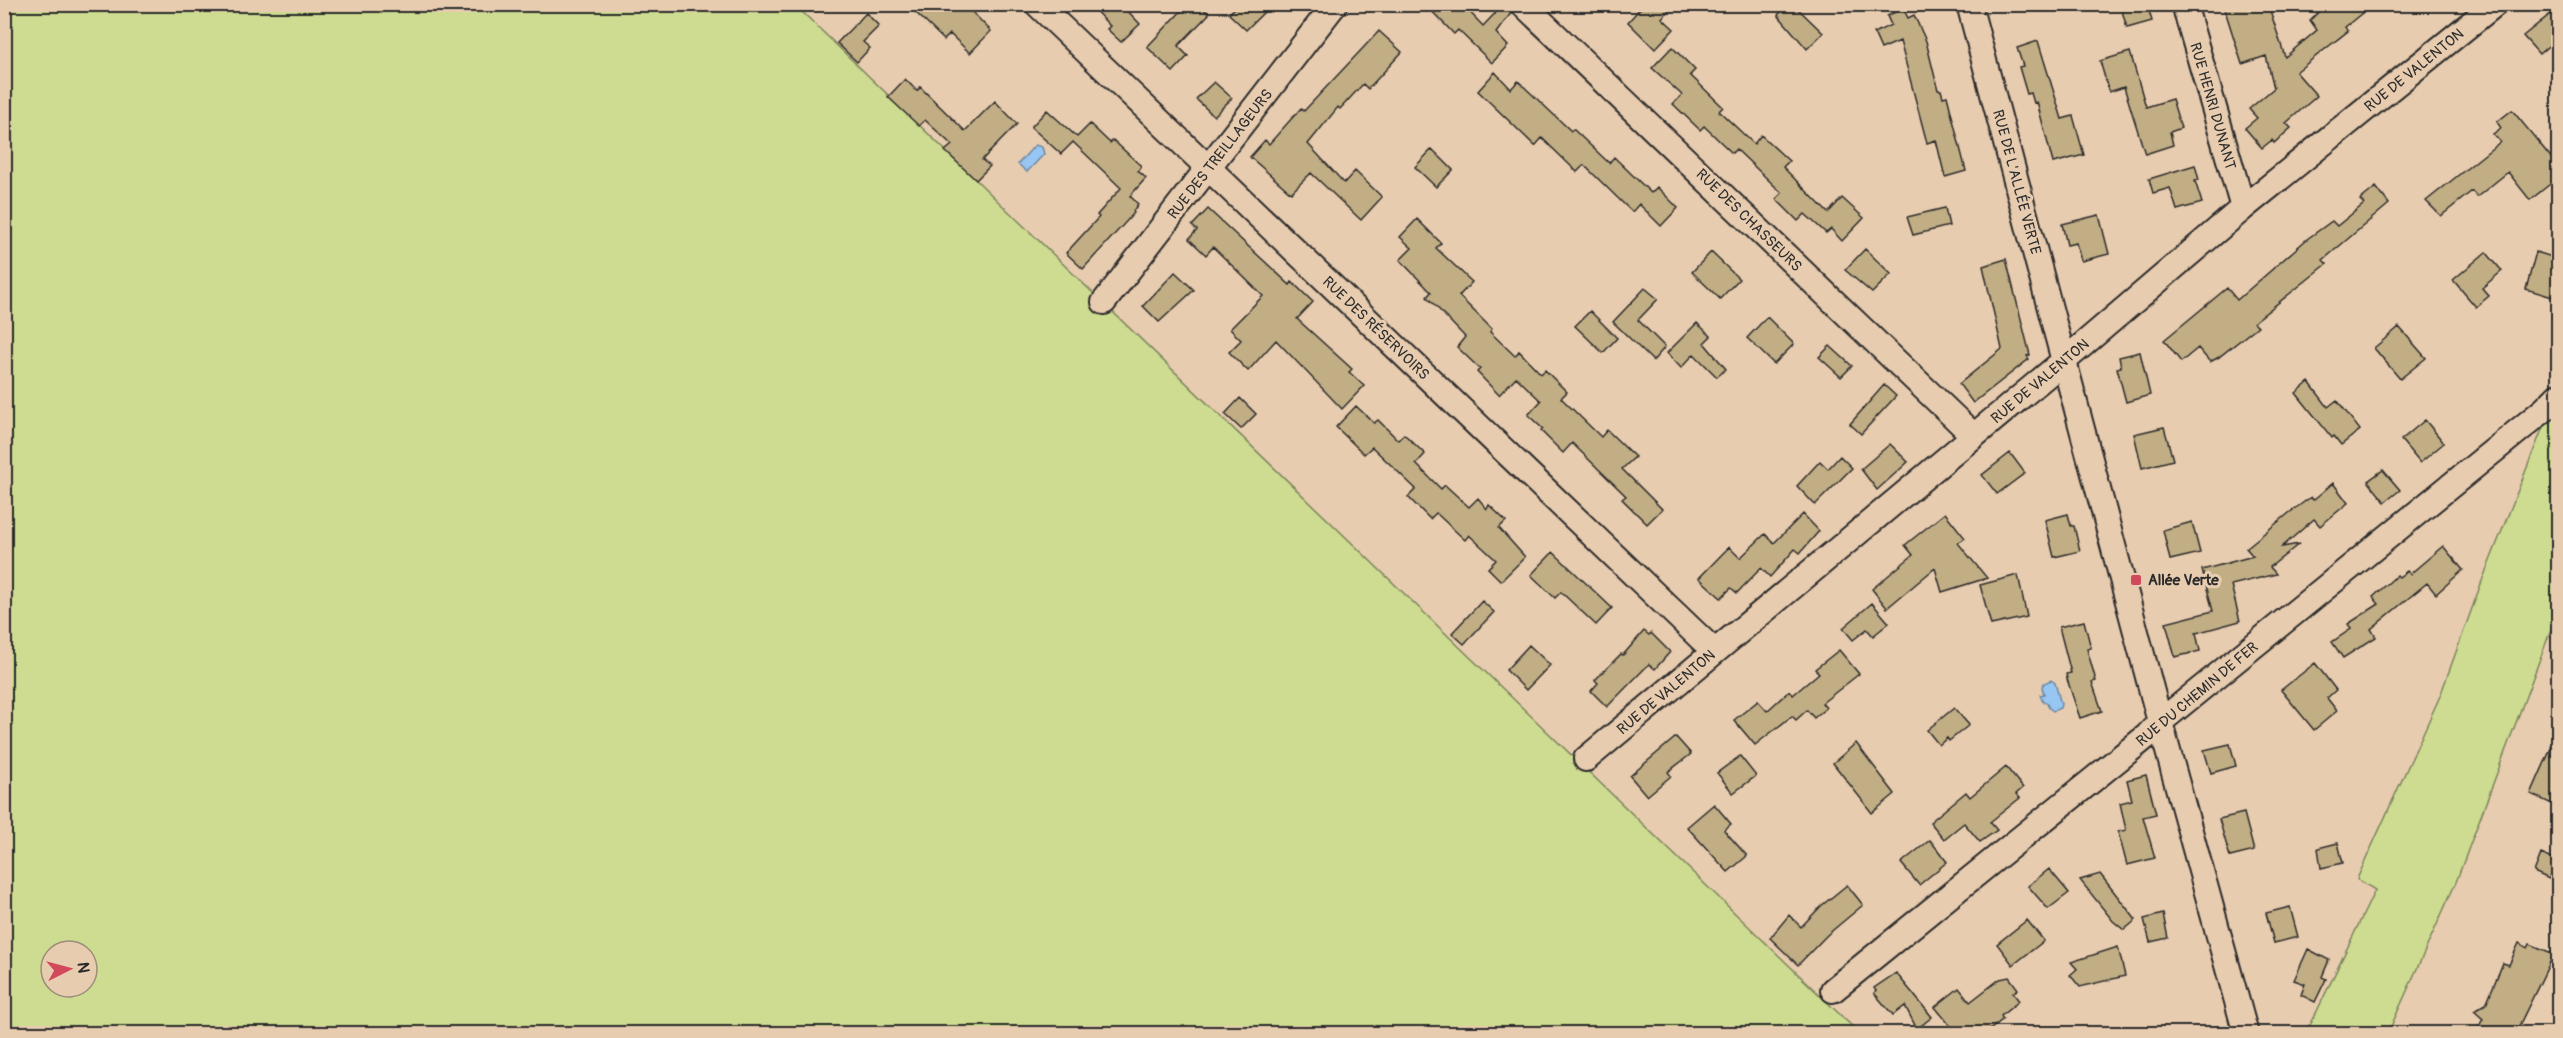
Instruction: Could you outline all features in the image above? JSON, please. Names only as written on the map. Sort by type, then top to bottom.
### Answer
[{"type":"street","name":"RUE DES RÉSERVOIRS","points":[[1037,4],[1714,651]]},
{"type":"street","name":"RUE DES TREILLAGEURS","points":[[1104,302],[1335,4]]},
{"type":"street","name":"RUE DES CHASSEURS","points":[[1524,4],[1974,436]]},
{"type":"street","name":"RUE DE L'ALLÉE VERTE","points":[[1970,4],[2065,360]]},
{"type":"street","name":"RUE HENRI DUNANT","points":[[2184,4],[2243,208]]},
{"type":"street","name":"RUE DE VALENTON","points":[[1586,759],[2065,360],[2243,208],[2495,4]]},
{"type":"street","points":[[2065,360],[2160,722],[2246,1034]]},
{"type":"street","name":"RUE DU CHEMIN DE FER","points":[[1833,990],[2147,736],[2160,722],[2546,409],[2559,396]]},
{"type":"green space","points":[[5,4],[795,5],[1859,1033],[5,1034]]},
{"type":"green space","points":[[2558,407],[2558,611],[2456,882],[2388,1033],[2306,1034],[2375,890],[2357,879],[2440,696],[2482,581],[2547,417]]},
{"type":"water","points":[[1035,145],[1042,147],[1044,154],[1027,172],[1018,164]]},
{"type":"water","points":[[2051,680],[2055,683],[2061,704],[2060,708],[2053,711],[2046,702],[2043,702],[2040,695],[2044,694],[2042,687],[2044,683]]},
{"type":"building","points":[[907,4],[931,4],[940,12],[947,4],[964,4],[991,31],[970,53],[950,34],[944,40]]},
{"type":"building","points":[[1089,4],[1121,4],[1140,24],[1121,42],[1107,29],[1110,26]]},
{"type":"building","points":[[1188,4],[1199,4],[1209,14],[1178,46],[1188,56],[1173,72],[1147,47]]},
{"type":"building","points":[[1238,4],[1272,4],[1246,30],[1229,14]]},
{"type":"building","points":[[1425,4],[1462,4],[1483,26],[1504,4],[1509,4],[1512,12],[1496,33],[1508,46],[1492,63],[1458,30],[1454,34]]},
{"type":"building","points":[[1644,4],[1674,4],[1662,18],[1674,29],[1655,49],[1628,22]]},
{"type":"building","points":[[1788,4],[1793,4],[1823,33],[1807,49],[1778,15]]},
{"type":"building","points":[[2120,4],[2147,4],[2152,21],[2127,28]]},
{"type":"building","points":[[2223,4],[2268,4],[2285,57],[2317,30],[2310,20],[2327,4],[2373,4],[2345,27],[2348,31],[2296,72],[2317,96],[2286,123],[2291,128],[2274,143],[2272,140],[2262,148],[2245,128],[2257,118],[2249,109],[2274,88],[2266,56],[2242,64]]},
{"type":"building","points":[[2559,7],[2559,37],[2539,54],[2523,36]]},
{"type":"building","points":[[1903,8],[1908,18],[1914,15],[1926,41],[1938,90],[1941,90],[1943,97],[1947,96],[1966,171],[1945,177],[1936,140],[1927,143],[1900,41],[1881,49],[1874,33],[1891,25],[1887,16]]},
{"type":"building","points":[[866,13],[879,26],[863,42],[870,48],[857,62],[837,43]]},
{"type":"building","points":[[1379,31],[1402,52],[1368,89],[1363,84],[1340,109],[1338,107],[1308,144],[1344,183],[1355,171],[1382,197],[1361,220],[1311,173],[1291,193],[1250,157],[1265,140],[1269,144],[1301,108],[1304,111]]},
{"type":"building","points":[[2038,41],[2062,119],[2073,116],[2084,155],[2053,163],[2037,102],[2034,103],[2031,93],[2027,94],[2019,67],[2023,66],[2017,48]]},
{"type":"building","points":[[1672,47],[1695,70],[1690,75],[1723,107],[1719,111],[1754,144],[1761,135],[1789,161],[1783,167],[1828,213],[1842,198],[1864,218],[1842,241],[1831,229],[1826,233],[1805,214],[1798,221],[1776,199],[1782,193],[1736,149],[1732,153],[1704,126],[1700,130],[1673,104],[1682,95],[1652,68]]},
{"type":"building","points":[[2130,52],[2146,107],[2172,99],[2181,128],[2170,132],[2173,145],[2145,154],[2124,87],[2109,92],[2100,61]]},
{"type":"building","points":[[1495,72],[1511,89],[1518,81],[1609,163],[1614,157],[1651,193],[1657,187],[1678,208],[1661,226],[1639,204],[1632,212],[1584,165],[1577,172],[1542,138],[1535,146],[1478,91]]},
{"type":"building","points":[[905,79],[917,91],[920,87],[965,131],[995,101],[1017,124],[982,160],[990,166],[976,180],[945,151],[952,145],[925,120],[919,126],[888,97]]},
{"type":"building","points":[[1214,82],[1232,98],[1214,116],[1196,99]]},
{"type":"building","points":[[1047,110],[1077,137],[1090,124],[1110,143],[1113,140],[1141,166],[1138,171],[1146,178],[1130,196],[1138,204],[1134,213],[1083,269],[1066,253],[1099,217],[1097,215],[1121,188],[1073,142],[1061,154],[1031,127]]},
{"type":"building","points":[[2512,110],[2559,167],[2559,177],[2530,200],[2508,172],[2477,197],[2472,191],[2441,216],[2426,201],[2500,142],[2493,134],[2501,128],[2497,122]]},
{"type":"building","points":[[1432,149],[1453,170],[1436,187],[1415,167]]},
{"type":"building","points":[[2195,165],[2199,180],[2195,181],[2202,203],[2177,210],[2170,188],[2153,193],[2149,179]]},
{"type":"building","points":[[2376,187],[2389,204],[2323,260],[2327,264],[2254,322],[2258,326],[2210,362],[2198,348],[2181,362],[2164,340],[2227,288],[2237,300],[2307,239],[2332,221],[2337,226],[2364,204],[2360,200]]},
{"type":"building","points":[[1945,208],[1949,226],[1913,235],[1907,217]]},
{"type":"building","points":[[1208,209],[1290,285],[1292,282],[1313,302],[1297,319],[1352,369],[1349,372],[1364,386],[1342,409],[1276,340],[1248,371],[1229,352],[1241,340],[1230,329],[1263,296],[1213,247],[1206,255],[1189,239],[1197,230],[1192,226]]},
{"type":"building","points":[[2099,215],[2109,254],[2081,261],[2076,243],[2067,245],[2062,224]]},
{"type":"building","points":[[1417,219],[1441,243],[1436,248],[1472,282],[1459,296],[1492,329],[1490,332],[1515,356],[1519,351],[1541,374],[1545,370],[1567,392],[1561,398],[1601,437],[1607,430],[1635,457],[1622,469],[1662,509],[1647,524],[1622,499],[1626,496],[1572,443],[1563,453],[1541,431],[1543,429],[1528,415],[1541,401],[1516,377],[1499,395],[1477,372],[1480,369],[1457,347],[1465,337],[1427,297],[1431,292],[1400,260],[1412,248],[1400,237]]},
{"type":"building","points":[[1865,249],[1891,274],[1872,293],[1845,270]]},
{"type":"building","points":[[1711,252],[1739,279],[1720,299],[1692,272]]},
{"type":"building","points":[[2486,252],[2502,271],[2482,288],[2489,296],[2476,307],[2453,280]]},
{"type":"building","points":[[2536,252],[2559,259],[2559,299],[2526,289]]},
{"type":"building","points":[[2006,259],[2030,355],[2027,356],[2029,359],[1973,403],[1959,384],[2002,349],[1983,266]]},
{"type":"building","points":[[1175,272],[1194,290],[1159,322],[1143,306]]},
{"type":"building","points":[[1645,288],[1658,299],[1638,320],[1665,347],[1653,361],[1613,322]]},
{"type":"building","points":[[1590,311],[1617,338],[1603,353],[1575,326]]},
{"type":"building","points":[[1767,317],[1794,344],[1774,364],[1747,338]]},
{"type":"building","points":[[1697,323],[1711,336],[1704,343],[1726,369],[1717,377],[1694,354],[1681,368],[1667,353]]},
{"type":"building","points":[[2399,327],[2426,358],[2400,379],[2374,348]]},
{"type":"building","points":[[1830,346],[1852,366],[1841,377],[1819,357]]},
{"type":"building","points":[[2140,352],[2150,395],[2126,402],[2117,368],[2121,367],[2119,357]]},
{"type":"building","points":[[2309,382],[2328,407],[2337,400],[2360,430],[2341,445],[2334,436],[2332,438],[2296,393]]},
{"type":"building","points":[[1884,385],[1896,396],[1861,434],[1850,424]]},
{"type":"building","points":[[1240,398],[1256,414],[1241,429],[1225,414]]},
{"type":"building","points":[[1356,406],[1374,423],[1378,420],[1398,440],[1404,434],[1425,454],[1416,464],[1441,489],[1445,485],[1469,507],[1478,498],[1487,509],[1489,505],[1506,521],[1499,528],[1525,557],[1501,581],[1488,568],[1496,560],[1469,535],[1465,540],[1436,513],[1430,519],[1408,497],[1416,489],[1372,447],[1364,454],[1336,427]]},
{"type":"building","points":[[2425,420],[2444,443],[2420,463],[2401,440]]},
{"type":"building","points":[[2164,427],[2173,460],[2142,468],[2134,434]]},
{"type":"building","points":[[1890,444],[1908,462],[1877,490],[1861,469]]},
{"type":"building","points":[[2010,453],[2025,473],[1997,494],[1982,475]]},
{"type":"building","points":[[1840,456],[1852,468],[1815,505],[1797,486],[1820,461],[1828,469]]},
{"type":"building","points":[[2383,470],[2400,490],[2385,502],[2368,481]]},
{"type":"building","points":[[2333,483],[2348,503],[2320,526],[2314,519],[2282,547],[2299,544],[2270,567],[2276,574],[2231,585],[2240,621],[2196,633],[2200,651],[2175,657],[2166,623],[2213,611],[2202,570],[2253,556],[2246,548],[2289,513],[2311,497],[2313,500]]},
{"type":"building","points":[[1945,513],[1965,538],[1958,543],[1987,578],[1942,592],[1935,568],[1887,608],[1872,589],[1913,555],[1905,545]]},
{"type":"building","points":[[1803,514],[1819,531],[1800,553],[1795,549],[1770,577],[1761,568],[1737,593],[1731,588],[1721,598],[1699,578],[1729,547],[1740,558],[1765,534],[1774,543]]},
{"type":"building","points":[[2068,514],[2071,526],[2074,526],[2080,551],[2054,557],[2045,520]]},
{"type":"building","points":[[2192,522],[2200,553],[2170,560],[2163,530]]},
{"type":"building","points":[[2443,546],[2463,570],[2436,594],[2427,583],[2371,629],[2376,637],[2343,658],[2332,642],[2351,629],[2348,624],[2379,604],[2373,597],[2397,575],[2399,577],[2407,571],[2410,574]]},
{"type":"building","points":[[1553,552],[1612,608],[1596,625],[1561,592],[1555,598],[1531,575]]},
{"type":"building","points":[[2018,575],[2027,617],[1991,625],[1980,585]]},
{"type":"building","points":[[1482,601],[1494,612],[1464,644],[1452,633]]},
{"type":"building","points":[[1872,603],[1889,623],[1873,636],[1867,629],[1853,640],[1843,628]]},
{"type":"building","points":[[2084,621],[2091,648],[2087,649],[2096,681],[2092,682],[2102,711],[2080,718],[2067,679],[2066,674],[2071,673],[2059,627]]},
{"type":"building","points":[[1644,631],[1649,635],[1651,633],[1670,652],[1655,669],[1649,664],[1607,707],[1591,691],[1598,683],[1595,680],[1621,654],[1623,655]]},
{"type":"building","points":[[1529,645],[1550,665],[1526,690],[1506,670]]},
{"type":"building","points":[[1839,650],[1859,674],[1822,703],[1826,708],[1814,718],[1807,710],[1796,720],[1792,716],[1755,745],[1734,720],[1758,701],[1767,711],[1789,691],[1793,695],[1819,673],[1815,669]]},
{"type":"building","points":[[2315,663],[2336,690],[2327,698],[2337,711],[2314,730],[2281,690]]},
{"type":"building","points":[[1954,708],[1969,725],[1949,741],[1947,738],[1939,745],[1927,730]]},
{"type":"building","points":[[2559,730],[2559,795],[2554,805],[2531,794]]},
{"type":"building","points":[[1676,737],[1691,754],[1668,772],[1671,776],[1647,796],[1630,776]]},
{"type":"building","points":[[1856,743],[1895,794],[1872,813],[1833,763]]},
{"type":"building","points":[[2230,744],[2236,766],[2211,773],[2204,750]]},
{"type":"building","points":[[1740,756],[1756,776],[1733,793],[1717,773]]},
{"type":"building","points":[[2006,767],[2023,788],[2016,794],[2020,798],[1990,822],[1997,830],[1980,842],[1964,823],[1944,839],[1930,822],[1966,792],[1970,797]]},
{"type":"building","points":[[2146,775],[2156,814],[2143,817],[2155,858],[2127,865],[2118,832],[2126,830],[2120,803],[2132,800],[2127,780]]},
{"type":"building","points":[[1714,804],[1731,824],[1724,830],[1747,856],[1728,872],[1687,827]]},
{"type":"building","points":[[2244,813],[2254,851],[2230,857],[2219,819]]},
{"type":"building","points":[[1930,840],[1947,862],[1919,885],[1901,863]]},
{"type":"building","points":[[2338,843],[2343,863],[2321,868],[2318,848]]},
{"type":"building","points":[[2541,854],[2557,861],[2549,879],[2534,872]]},
{"type":"building","points":[[2049,869],[2069,893],[2048,909],[2028,886]]},
{"type":"building","points":[[2100,874],[2136,920],[2124,930],[2113,921],[2080,880]]},
{"type":"building","points":[[1847,885],[1863,905],[1827,935],[1798,965],[1770,938],[1789,915],[1801,927],[1821,906]]},
{"type":"building","points":[[2290,907],[2298,937],[2274,943],[2266,913]]},
{"type":"building","points":[[2163,914],[2168,938],[2150,942],[2144,919]]},
{"type":"building","points":[[2027,920],[2044,941],[2013,965],[1997,944]]},
{"type":"building","points":[[2519,943],[2528,948],[2530,944],[2554,954],[2515,1034],[2491,1034],[2478,1028],[2483,1019],[2474,1011],[2486,1004],[2503,963],[2509,965]]},
{"type":"building","points":[[2118,947],[2125,976],[2080,987],[2070,975],[2077,969],[2071,962]]},
{"type":"building","points":[[2308,949],[2329,960],[2322,977],[2326,979],[2315,1002],[2301,995],[2305,984],[2294,980]]},
{"type":"building","points":[[1896,973],[1932,1017],[1917,1029],[1905,1006],[1893,1015],[1874,993],[1876,991],[1874,988]]},
{"type":"building","points":[[2009,977],[2018,989],[2013,993],[2019,1001],[1985,1034],[1957,1034],[1935,1007],[1959,988],[1970,1002],[2000,979]]},
{"type":"place","name":"Allée Verte","points":[[2136,580]]}]
